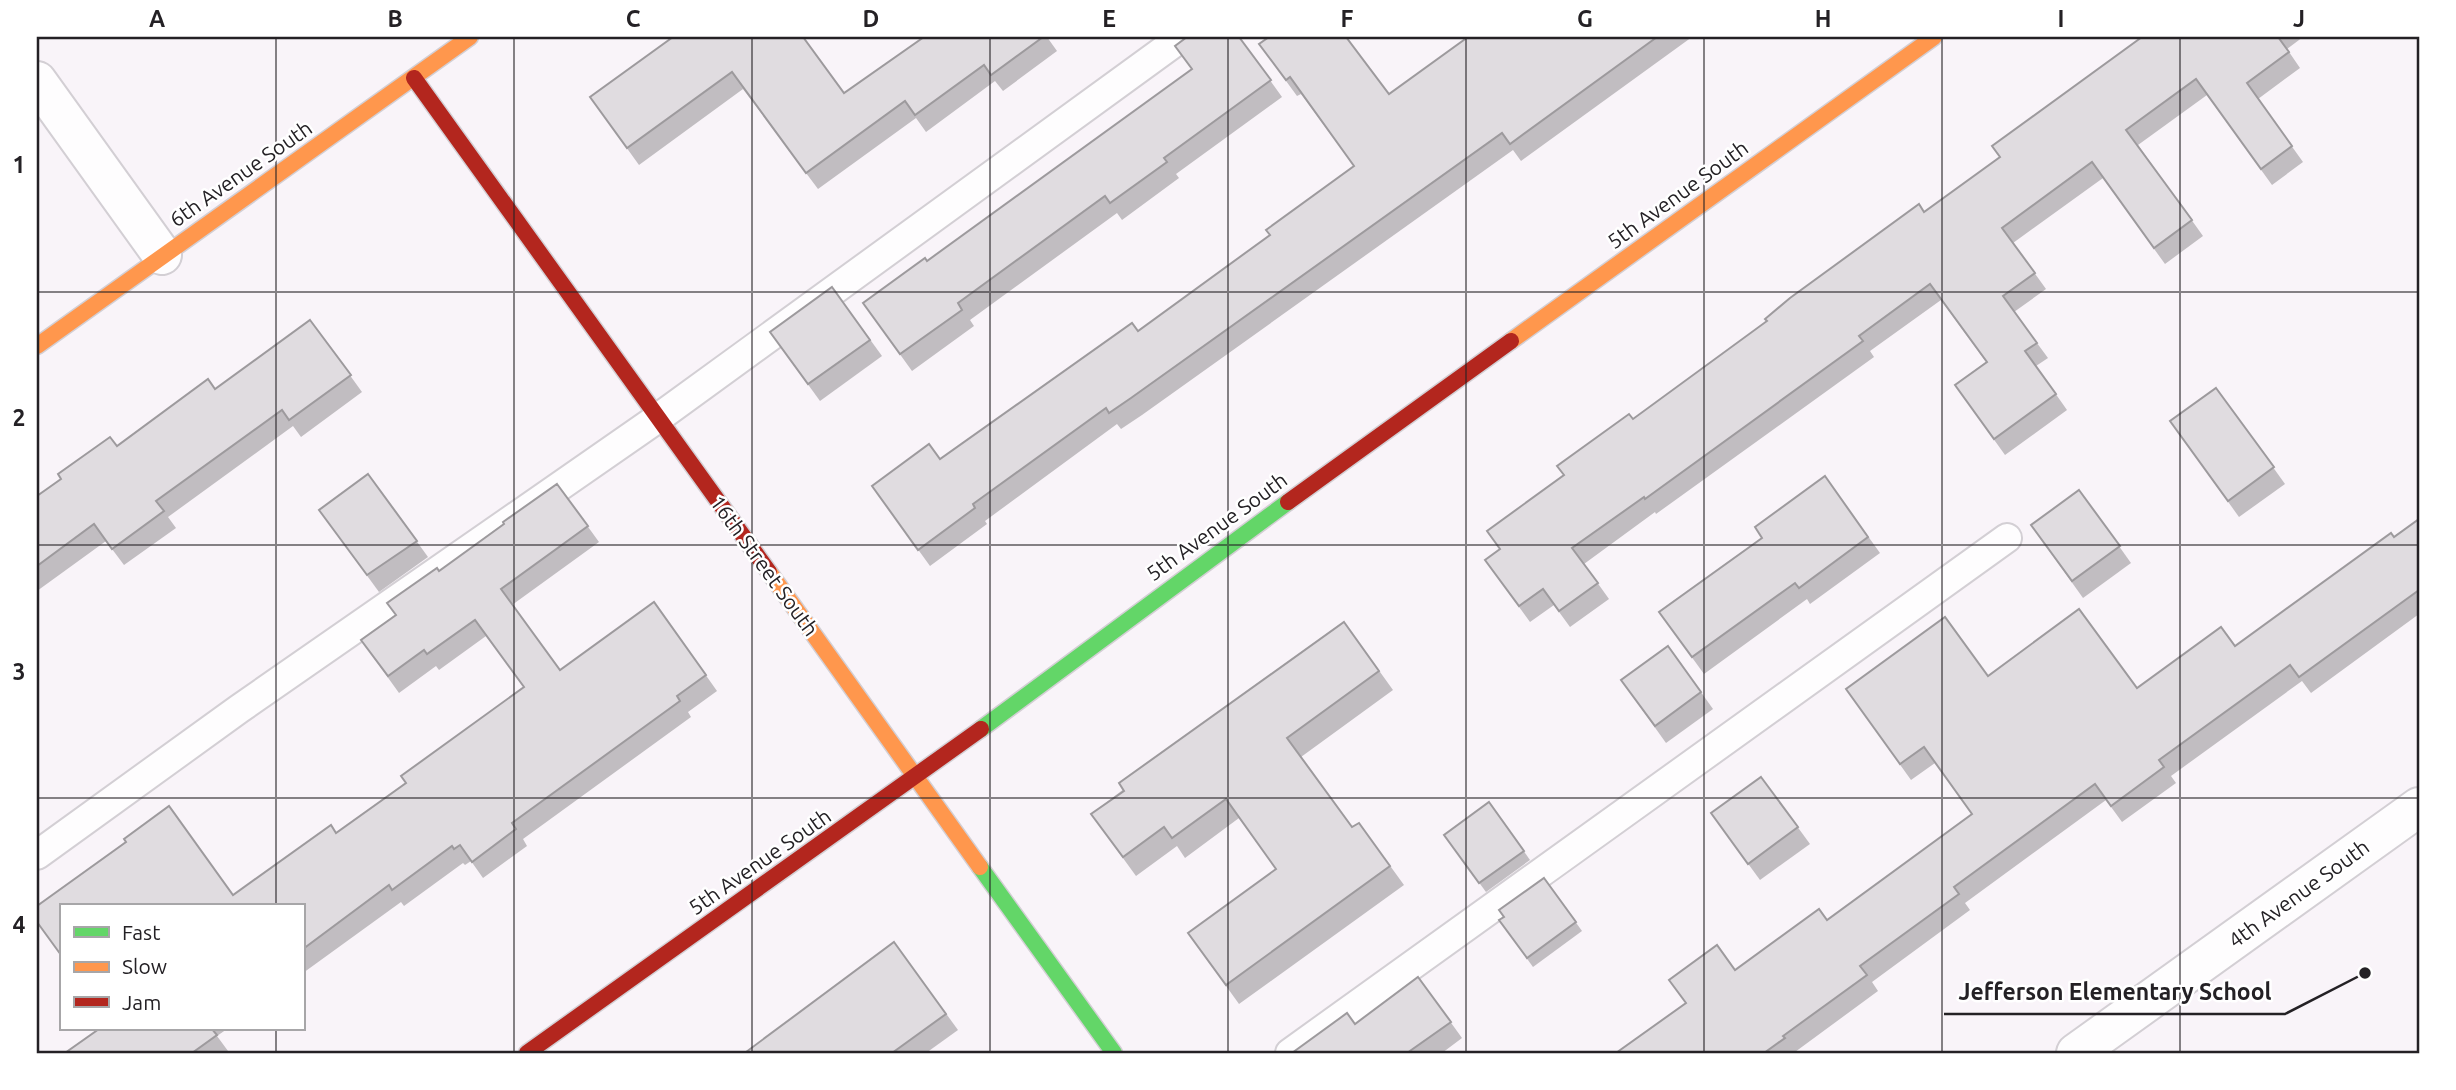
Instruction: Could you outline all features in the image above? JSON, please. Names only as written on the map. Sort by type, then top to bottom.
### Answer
[{"type":"street","name":"6th Avenue South","points":[[37,346],[470,37]]},
{"type":"street","name":"5th Avenue South","points":[[527,1053],[916,777],[1913,43]]},
{"type":"street","name":"16th Street South","points":[[414,78],[1114,1053]]},
{"type":"street","points":[[37,81],[162,255]]},
{"type":"street","name":"4th Avenue South","points":[[2076,1053],[2419,807]]},
{"type":"lane","points":[[37,855],[239,709],[657,418],[1182,37]]},
{"type":"lane","points":[[1290,1053],[2007,538]]},
{"type":"building","points":[[673,37],[803,37],[844,93],[924,37],[1043,37],[991,75],[984,65],[915,115],[905,101],[806,173],[732,72],[627,148],[590,97]]},
{"type":"building","points":[[1187,37],[1239,37],[1271,80],[1164,158],[1167,162],[1110,203],[1105,196],[958,303],[962,310],[900,354],[863,303],[925,258],[927,261],[1192,69],[1175,46]]},
{"type":"building","points":[[1269,37],[1346,37],[1389,94],[1468,37],[1657,37],[1510,144],[1502,133],[1131,398],[1109,413],[1106,408],[973,504],[975,508],[918,550],[872,486],[929,444],[940,459],[1132,323],[1138,331],[1270,235],[1266,230],[1354,166],[1290,77],[1286,80],[1259,44]]},
{"type":"building","points":[[2142,37],[2278,37],[2289,52],[2247,83],[2292,146],[2261,169],[2196,79],[2126,130],[2192,220],[2154,248],[2092,162],[2002,228],[2035,273],[2003,296],[2037,343],[2025,351],[2056,394],[1994,439],[1955,385],[1987,362],[1930,284],[1859,336],[1863,341],[1645,499],[1644,497],[1572,548],[1598,583],[1559,611],[1543,589],[1519,606],[1485,560],[1500,549],[1487,531],[1564,475],[1557,466],[1629,414],[1633,419],[1767,321],[1765,319],[1790,298],[1919,204],[1924,212],[2000,157],[1992,146]]},
{"type":"building","points":[[832,287],[870,340],[808,384],[770,332]]},
{"type":"building","points":[[310,320],[351,375],[289,420],[282,410],[156,501],[164,511],[112,549],[94,524],[37,566],[37,496],[61,479],[58,474],[110,437],[117,446],[208,379],[215,389]]},
{"type":"building","points":[[2216,388],[2274,467],[2228,501],[2170,421]]},
{"type":"building","points":[[368,474],[417,541],[367,575],[319,510]]},
{"type":"building","points":[[1825,476],[1868,537],[1799,588],[1795,583],[1692,657],[1659,612],[1762,538],[1755,527]]},
{"type":"building","points":[[557,484],[588,526],[501,589],[560,670],[654,602],[706,675],[677,696],[680,701],[512,823],[516,829],[472,862],[460,845],[454,849],[452,846],[392,890],[389,885],[304,948],[304,904],[60,904],[60,954],[37,922],[37,906],[126,842],[124,839],[169,806],[233,895],[331,825],[336,833],[406,783],[401,776],[524,687],[475,620],[427,654],[424,650],[388,676],[361,640],[396,615],[387,603],[437,568],[439,571],[504,524],[503,522]]},
{"type":"building","points":[[2079,490],[2120,546],[2072,581],[2031,525]]},
{"type":"building","points":[[2419,519],[2419,590],[2299,677],[2290,665],[2159,760],[2164,767],[2111,806],[2095,784],[1954,887],[1959,894],[1860,966],[1867,975],[1764,1053],[1616,1053],[1686,1003],[1669,980],[1717,945],[1735,970],[1819,909],[1827,920],[1972,814],[1924,747],[1900,764],[1846,689],[1945,617],[1988,676],[2079,609],[2137,688],[2221,627],[2235,646],[2391,533],[2394,537]]},
{"type":"building","points":[[1344,622],[1379,671],[1287,738],[1352,827],[1359,823],[1390,866],[1226,985],[1188,933],[1276,869],[1226,799],[1172,838],[1164,827],[1123,857],[1091,814],[1124,791],[1119,783]]},
{"type":"building","points":[[1668,646],[1701,692],[1655,726],[1621,680]]},
{"type":"building","points":[[1761,777],[1798,827],[1748,864],[1711,813]]},
{"type":"building","points":[[1489,802],[1524,851],[1479,883],[1444,835]]},
{"type":"building","points":[[1544,878],[1576,922],[1527,958],[1499,920],[1504,917],[1499,910]]},
{"type":"building","points":[[894,942],[946,1014],[892,1053],[746,1052]]},
{"type":"building","points":[[1418,977],[1451,1022],[1407,1053],[1292,1053],[1347,1013],[1355,1024]]},
{"type":"building","points":[[98,1030],[213,1030],[217,1035],[192,1053],[65,1053]]},
{"type":"traffic: fast","points":[[981,729],[1288,502]]},
{"type":"traffic: fast","points":[[980,867],[1114,1053]]},
{"type":"traffic: slow","points":[[37,346],[470,37]]},
{"type":"traffic: slow","points":[[1511,341],[1934,37]]},
{"type":"traffic: slow","points":[[769,572],[980,867]]},
{"type":"traffic: jam","points":[[414,78],[769,572]]},
{"type":"traffic: jam","points":[[1288,502],[1511,341]]},
{"type":"traffic: jam","points":[[527,1053],[981,729]]},
{"type":"place","name":"Jefferson Elementary School","points":[[2365,973]]}]
